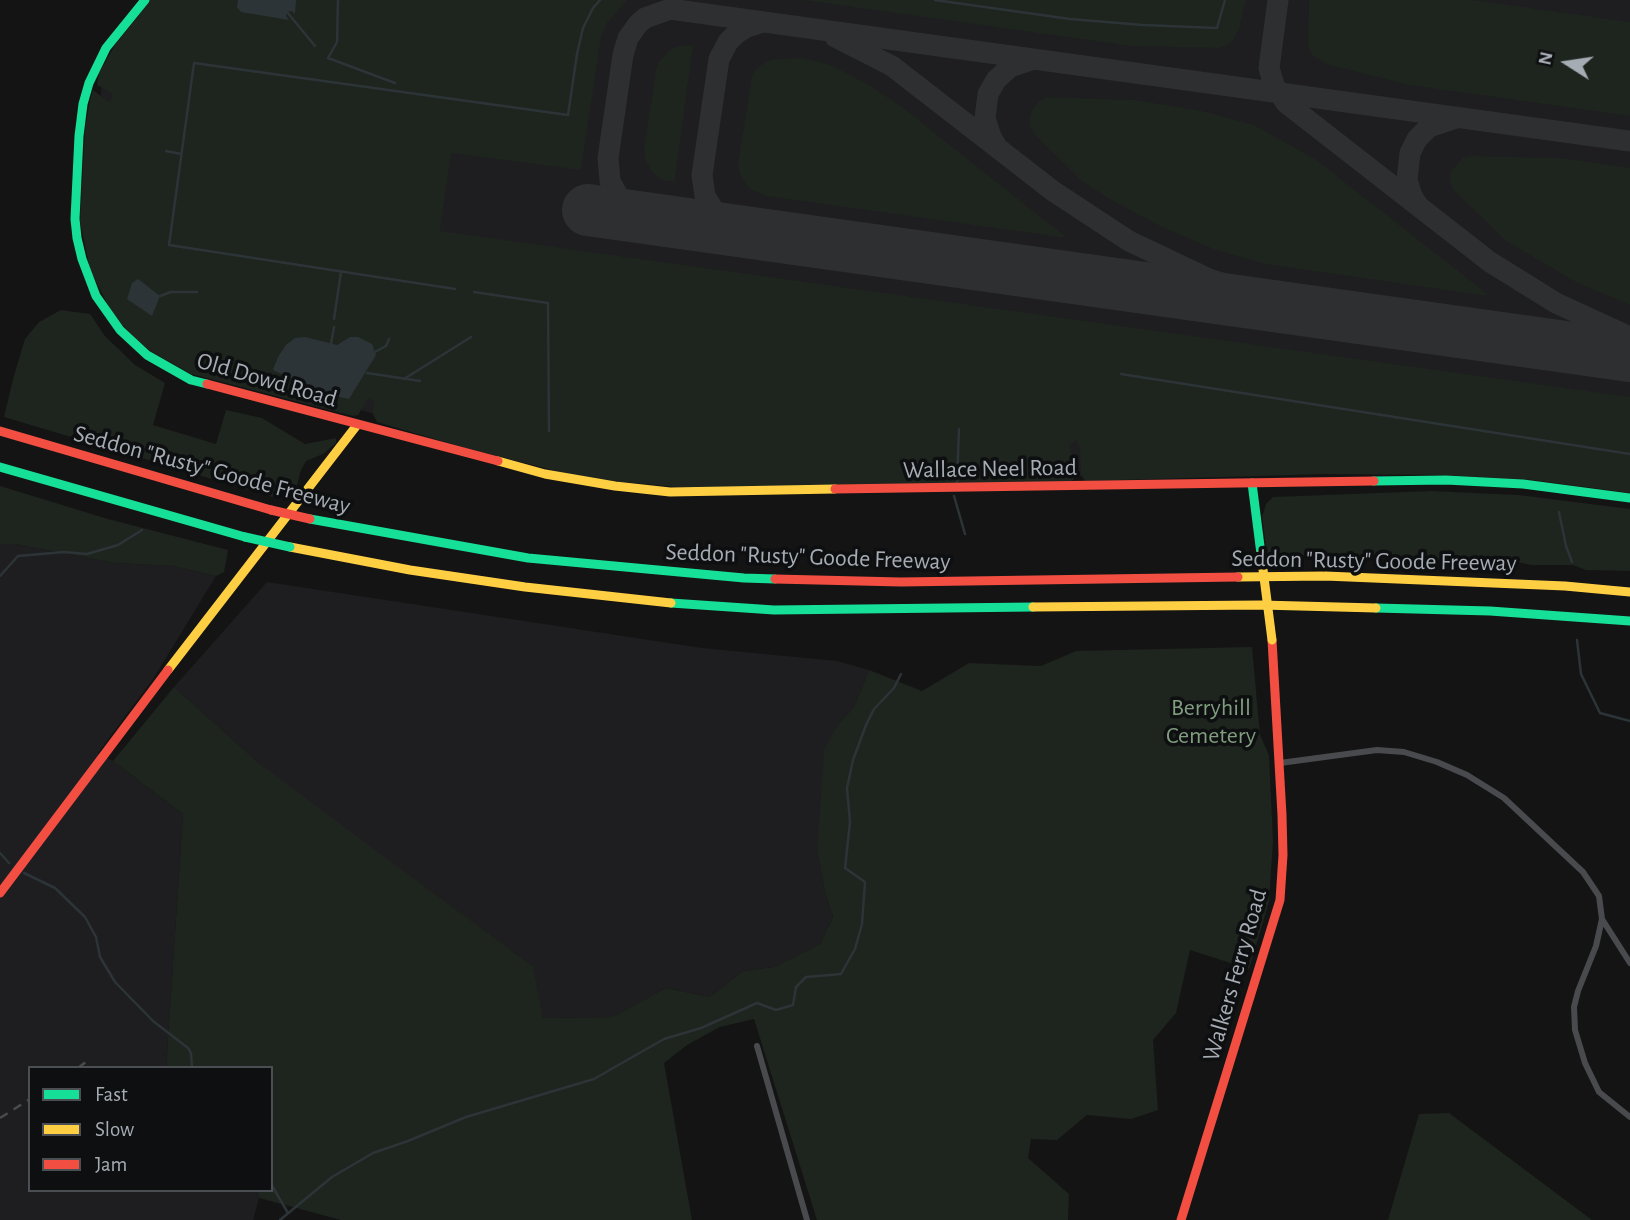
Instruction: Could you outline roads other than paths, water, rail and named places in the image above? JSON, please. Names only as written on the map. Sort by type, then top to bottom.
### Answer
[{"type":"main road","name":"Old Dowd Road","points":[[0,893],[357,425],[204,384],[175,373],[132,343],[114,323],[96,296],[82,259],[76,228],[80,120],[89,83],[97,64],[106,48],[145,0]]},
{"type":"main road","name":"Wallace Neel Road","points":[[357,425],[571,479],[670,492],[1482,481],[1630,498]]},
{"type":"main road","name":"Seddon \"Rusty\" Goode Freeway","points":[[0,431],[271,510],[528,558],[744,578],[901,582],[1325,576],[1510,583],[1630,592]]},
{"type":"main road","name":"Seddon \"Rusty\" Goode Freeway","points":[[0,467],[245,537],[290,547],[410,570],[629,600],[760,609],[877,610],[1261,605],[1490,611],[1630,621]]},
{"type":"main road","name":"Walkers Ferry Road","points":[[1181,1220],[1280,900],[1283,855],[1272,640],[1252,483]]},
{"type":"street","points":[[1280,763],[1359,751],[1393,750],[1437,762],[1467,775],[1504,798],[1583,872],[1600,896],[1602,919],[1596,946],[1574,1007],[1575,1030],[1585,1063],[1599,1092],[1630,1117]]},
{"type":"street","points":[[1602,919],[1630,963]]},
{"type":"street","points":[[757,1046],[807,1220]]},
{"type":"waterway","points":[[338,0],[337,42],[328,58],[395,83]]},
{"type":"waterway","points":[[455,289],[169,245],[194,63],[568,115],[583,28],[600,0]]},
{"type":"waterway","points":[[935,0],[1070,19],[1217,28],[1225,0]]},
{"type":"waterway","points":[[287,12],[315,46]]},
{"type":"waterway","points":[[166,151],[181,154]]},
{"type":"waterway","points":[[334,319],[341,272]]},
{"type":"waterway","points":[[160,296],[171,292],[197,292]]},
{"type":"waterway","points":[[474,292],[548,303],[549,431]]},
{"type":"waterway","points":[[331,344],[334,327]]},
{"type":"waterway","points":[[404,379],[471,337]]},
{"type":"waterway","points":[[375,352],[386,346],[389,339]]},
{"type":"waterway","points":[[367,373],[420,381]]},
{"type":"waterway","points":[[1121,374],[1630,454]]},
{"type":"waterway","points":[[957,482],[959,429]]},
{"type":"waterway","points":[[954,496],[965,534]]},
{"type":"waterway","points":[[1559,512],[1572,562]]},
{"type":"waterway","points":[[0,576],[18,556],[64,552],[87,554],[118,545],[142,530]]},
{"type":"waterway","points":[[1577,640],[1581,674],[1600,713],[1630,721]]},
{"type":"waterway","points":[[280,1220],[332,1177],[373,1153],[466,1117],[594,1079],[664,1039],[701,1028],[757,1003],[776,1010],[793,1005],[796,987],[806,977],[841,974],[855,949],[862,924],[865,882],[845,868],[850,822],[847,788],[853,760],[866,725],[874,709],[894,688],[901,674]]},
{"type":"waterway","points":[[0,853],[9,863]]},
{"type":"waterway","points":[[24,873],[55,888],[85,917],[96,937],[100,957],[115,982],[153,1021],[188,1048],[192,1066]]},
{"type":"waterway","points":[[273,1187],[288,1213]]},
{"type":"railway","points":[[81,1066],[86,1062]]},
{"type":"railway","points":[[0,1118],[28,1100]]},
{"type":"park label","name":"Berryhill Cemetery","points":[[1211,722]]}]
